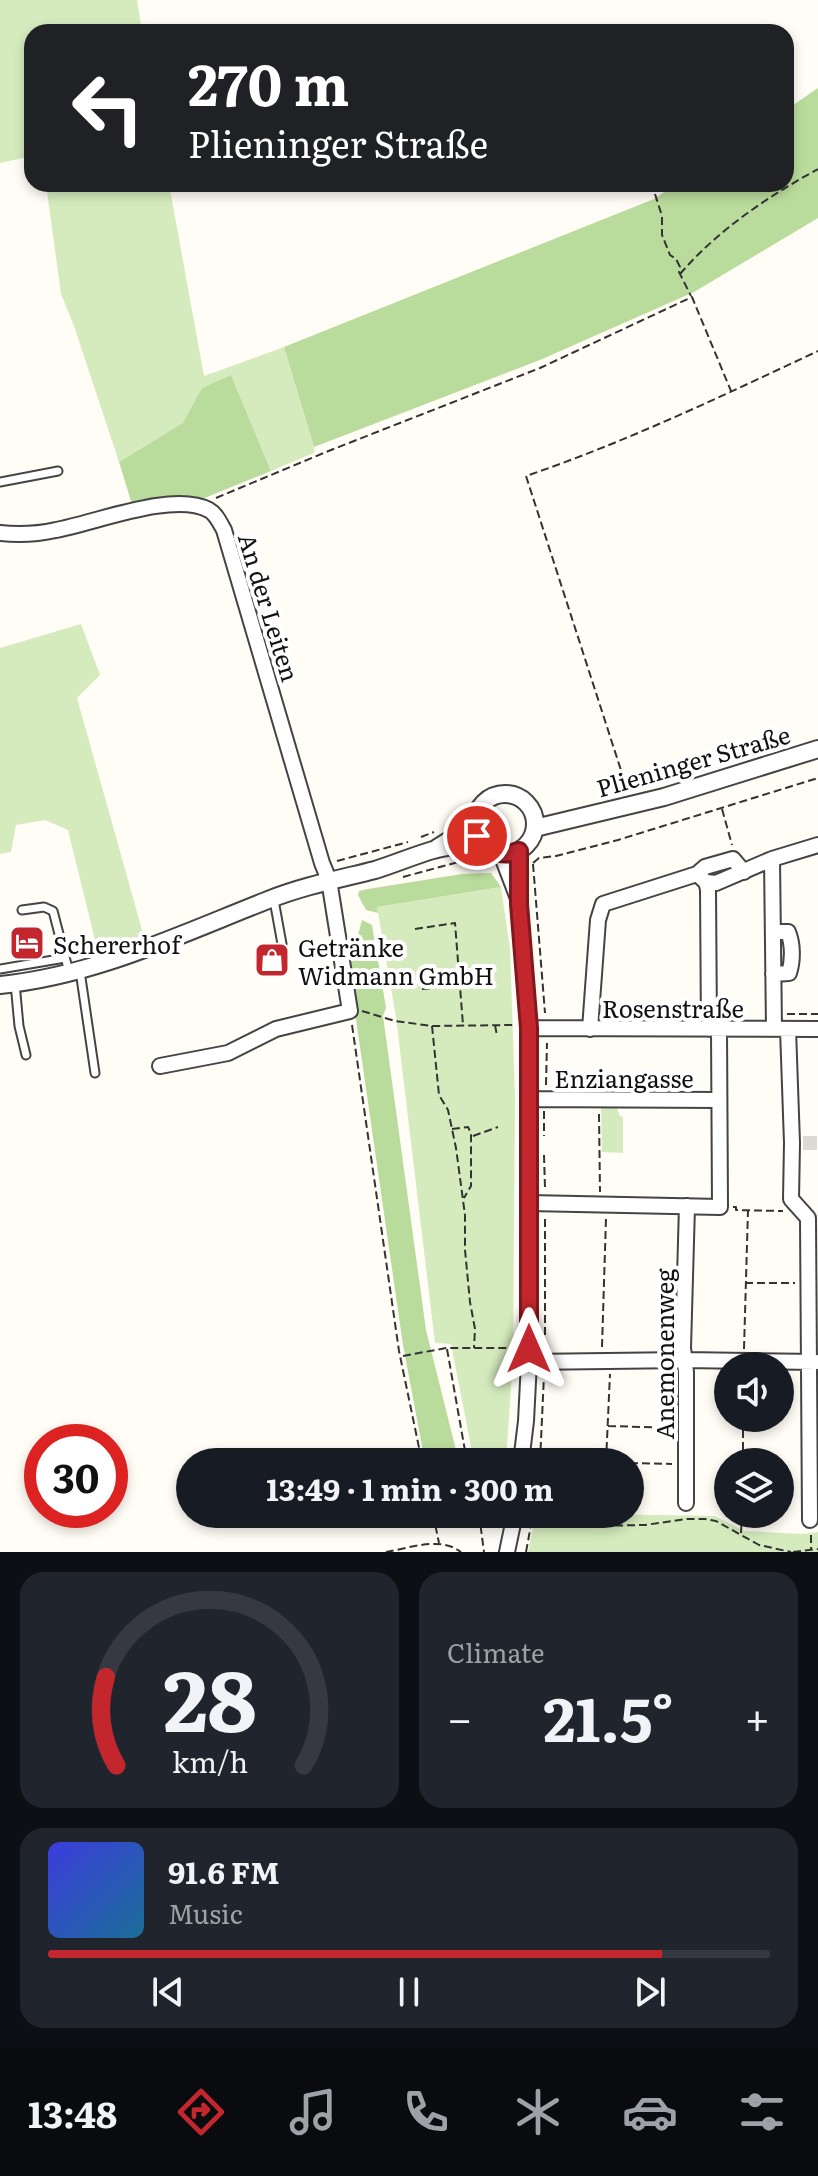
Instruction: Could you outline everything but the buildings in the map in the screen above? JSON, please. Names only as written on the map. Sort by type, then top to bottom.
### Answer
[{"type":"street","points":[[0,533],[35,534],[164,504],[197,505]]},
{"type":"street","name":"An der Leiten","points":[[197,505],[213,512],[224,530],[329,880],[350,1011]]},
{"type":"street","name":"Plieninger Straße","points":[[535,828],[723,780],[818,749]]},
{"type":"street","name":"Plieninger Straße","points":[[8,984],[147,949],[273,898],[435,849],[475,824],[480,806],[497,794],[516,795],[530,806],[580,816]]},
{"type":"street","points":[[504,862],[528,844],[535,828],[535,816],[530,806]]},
{"type":"street","points":[[475,824],[479,850],[493,852],[504,862],[519,904]]},
{"type":"street","points":[[529,1203],[720,1207],[719,1100],[708,889],[702,878],[705,867],[722,861],[733,859],[740,866],[818,845]]},
{"type":"street","name":"Plieninger Straße","points":[[435,849],[479,850]]},
{"type":"street","points":[[519,851],[519,904],[537,1099],[529,1203],[529,1355],[523,1448]]},
{"type":"street","points":[[772,859],[773,974],[797,1143],[791,1199],[810,1216],[808,1283],[814,1362],[810,1520]]},
{"type":"street","points":[[590,1029],[598,920],[603,904],[702,878]]},
{"type":"street","points":[[160,1066],[228,1053],[276,1029],[350,1011]]},
{"type":"street","name":"Rosenstraße","points":[[529,1028],[818,1029]]},
{"type":"street","name":"Enziangasse","points":[[537,1099],[719,1100]]},
{"type":"street","name":"Anemonenweg","points":[[686,1503],[683,1348],[687,1206]]},
{"type":"street","points":[[529,1355],[545,1361],[814,1362]]},
{"type":"lane","points":[[0,482],[58,471]]},
{"type":"lane","points":[[273,898],[282,944]]},
{"type":"lane","points":[[22,910],[44,907],[53,911],[71,966],[95,1073]]},
{"type":"lane","points":[[0,969],[71,966]]},
{"type":"lane","points":[[8,984],[26,1055]]},
{"type":"path","points":[[794,182],[818,169]]},
{"type":"path","points":[[680,274],[720,233],[778,192]]},
{"type":"path","points":[[655,194],[662,216],[662,235],[670,255],[676,259],[682,280],[731,392]]},
{"type":"path","points":[[197,505],[540,368],[692,297]]},
{"type":"path","points":[[632,805],[526,476],[647,430],[818,351]]},
{"type":"path","points":[[541,1448],[545,1361],[545,1204],[537,1099],[547,1080],[533,863],[539,858],[618,840],[818,778]]},
{"type":"path","points":[[721,808],[740,866]]},
{"type":"path","points":[[322,863],[386,848]]},
{"type":"path","points":[[479,850],[498,873],[504,862]]},
{"type":"path","points":[[399,878],[463,860]]},
{"type":"path","points":[[415,929],[455,923],[463,1026]]},
{"type":"path","points":[[422,989],[461,986]]},
{"type":"path","points":[[419,1448],[400,1356],[350,1011],[365,1011],[395,1021],[432,1026],[529,1028]]},
{"type":"path","points":[[495,1025],[497,1036]]},
{"type":"path","points":[[432,1026],[439,1095],[448,1110],[456,1148],[475,1329],[474,1348]]},
{"type":"path","points":[[599,1098],[607,1448]]},
{"type":"path","points":[[451,1129],[468,1127],[472,1137],[471,1186],[463,1203]]},
{"type":"path","points":[[472,1137],[498,1127]]},
{"type":"path","points":[[720,1207],[810,1216]]},
{"type":"path","points":[[744,1349],[748,1210]]},
{"type":"path","points":[[745,1283],[808,1283]]},
{"type":"path","points":[[400,1356],[446,1348],[529,1355]]},
{"type":"path","points":[[446,1348],[464,1448]]},
{"type":"path","points":[[608,1426],[686,1428]]},
{"type":"path","points":[[644,1463],[685,1464]]},
{"type":"path","points":[[644,1525],[705,1519],[741,1533],[759,1545],[791,1552],[818,1549]]},
{"type":"path","points":[[808,1551],[810,1520]]},
{"type":"path","points":[[436,1528],[439,1543]]},
{"type":"path","points":[[481,1528],[484,1552]]},
{"type":"path","points":[[526,1552],[531,1528]]},
{"type":"path","points":[[741,1528],[741,1533]]},
{"type":"path","points":[[386,1552],[439,1543],[461,1552]]},
{"type":"path","points":[[755,1552],[759,1545]]},
{"type":"green space","points":[[0,0],[137,0],[141,24],[24,24],[24,158],[0,163]]},
{"type":"green space","points":[[818,88],[818,218],[694,292],[540,360],[314,447],[284,347],[654,199],[664,192],[794,192],[794,104]]},
{"type":"green space","points":[[47,192],[170,192],[204,376],[284,347],[314,453],[271,471],[231,375],[202,388],[184,423],[119,462],[61,294]]},
{"type":"green space","points":[[231,375],[271,471],[202,499],[176,496],[132,504],[119,462],[183,423],[202,388]]},
{"type":"green space","points":[[81,624],[100,675],[77,698],[144,937],[141,941],[99,956],[68,830],[45,820],[16,825],[11,852],[0,854],[0,648]]},
{"type":"green space","points":[[491,873],[501,887],[377,907],[378,913],[366,910],[358,895],[359,891],[368,889],[462,874]]},
{"type":"green space","points":[[501,887],[510,949],[515,1096],[513,1357],[507,1448],[471,1448],[451,1344],[435,1343],[396,1017],[377,907]]},
{"type":"green space","points":[[362,920],[372,925],[386,1008],[383,1016],[426,1330],[456,1448],[422,1448],[403,1345],[345,943],[358,935]]},
{"type":"green space","points":[[601,1105],[616,1105],[623,1117],[623,1153],[602,1152]]},
{"type":"green space","points":[[644,1515],[714,1516],[714,1528],[738,1528],[744,1531],[818,1532],[818,1552],[528,1552],[533,1528],[644,1528]]},
{"type":"tunnel","points":[[803,1143],[818,1143]]},
{"type":"place","name":"Schererhof","points":[[27,943]]},
{"type":"place","name":"Getränke Widmann GmbH","points":[[272,960]]},
{"type":"route","points":[[477,836],[493,852],[508,854],[519,851],[519,904],[529,1028],[529,1349]]}]
